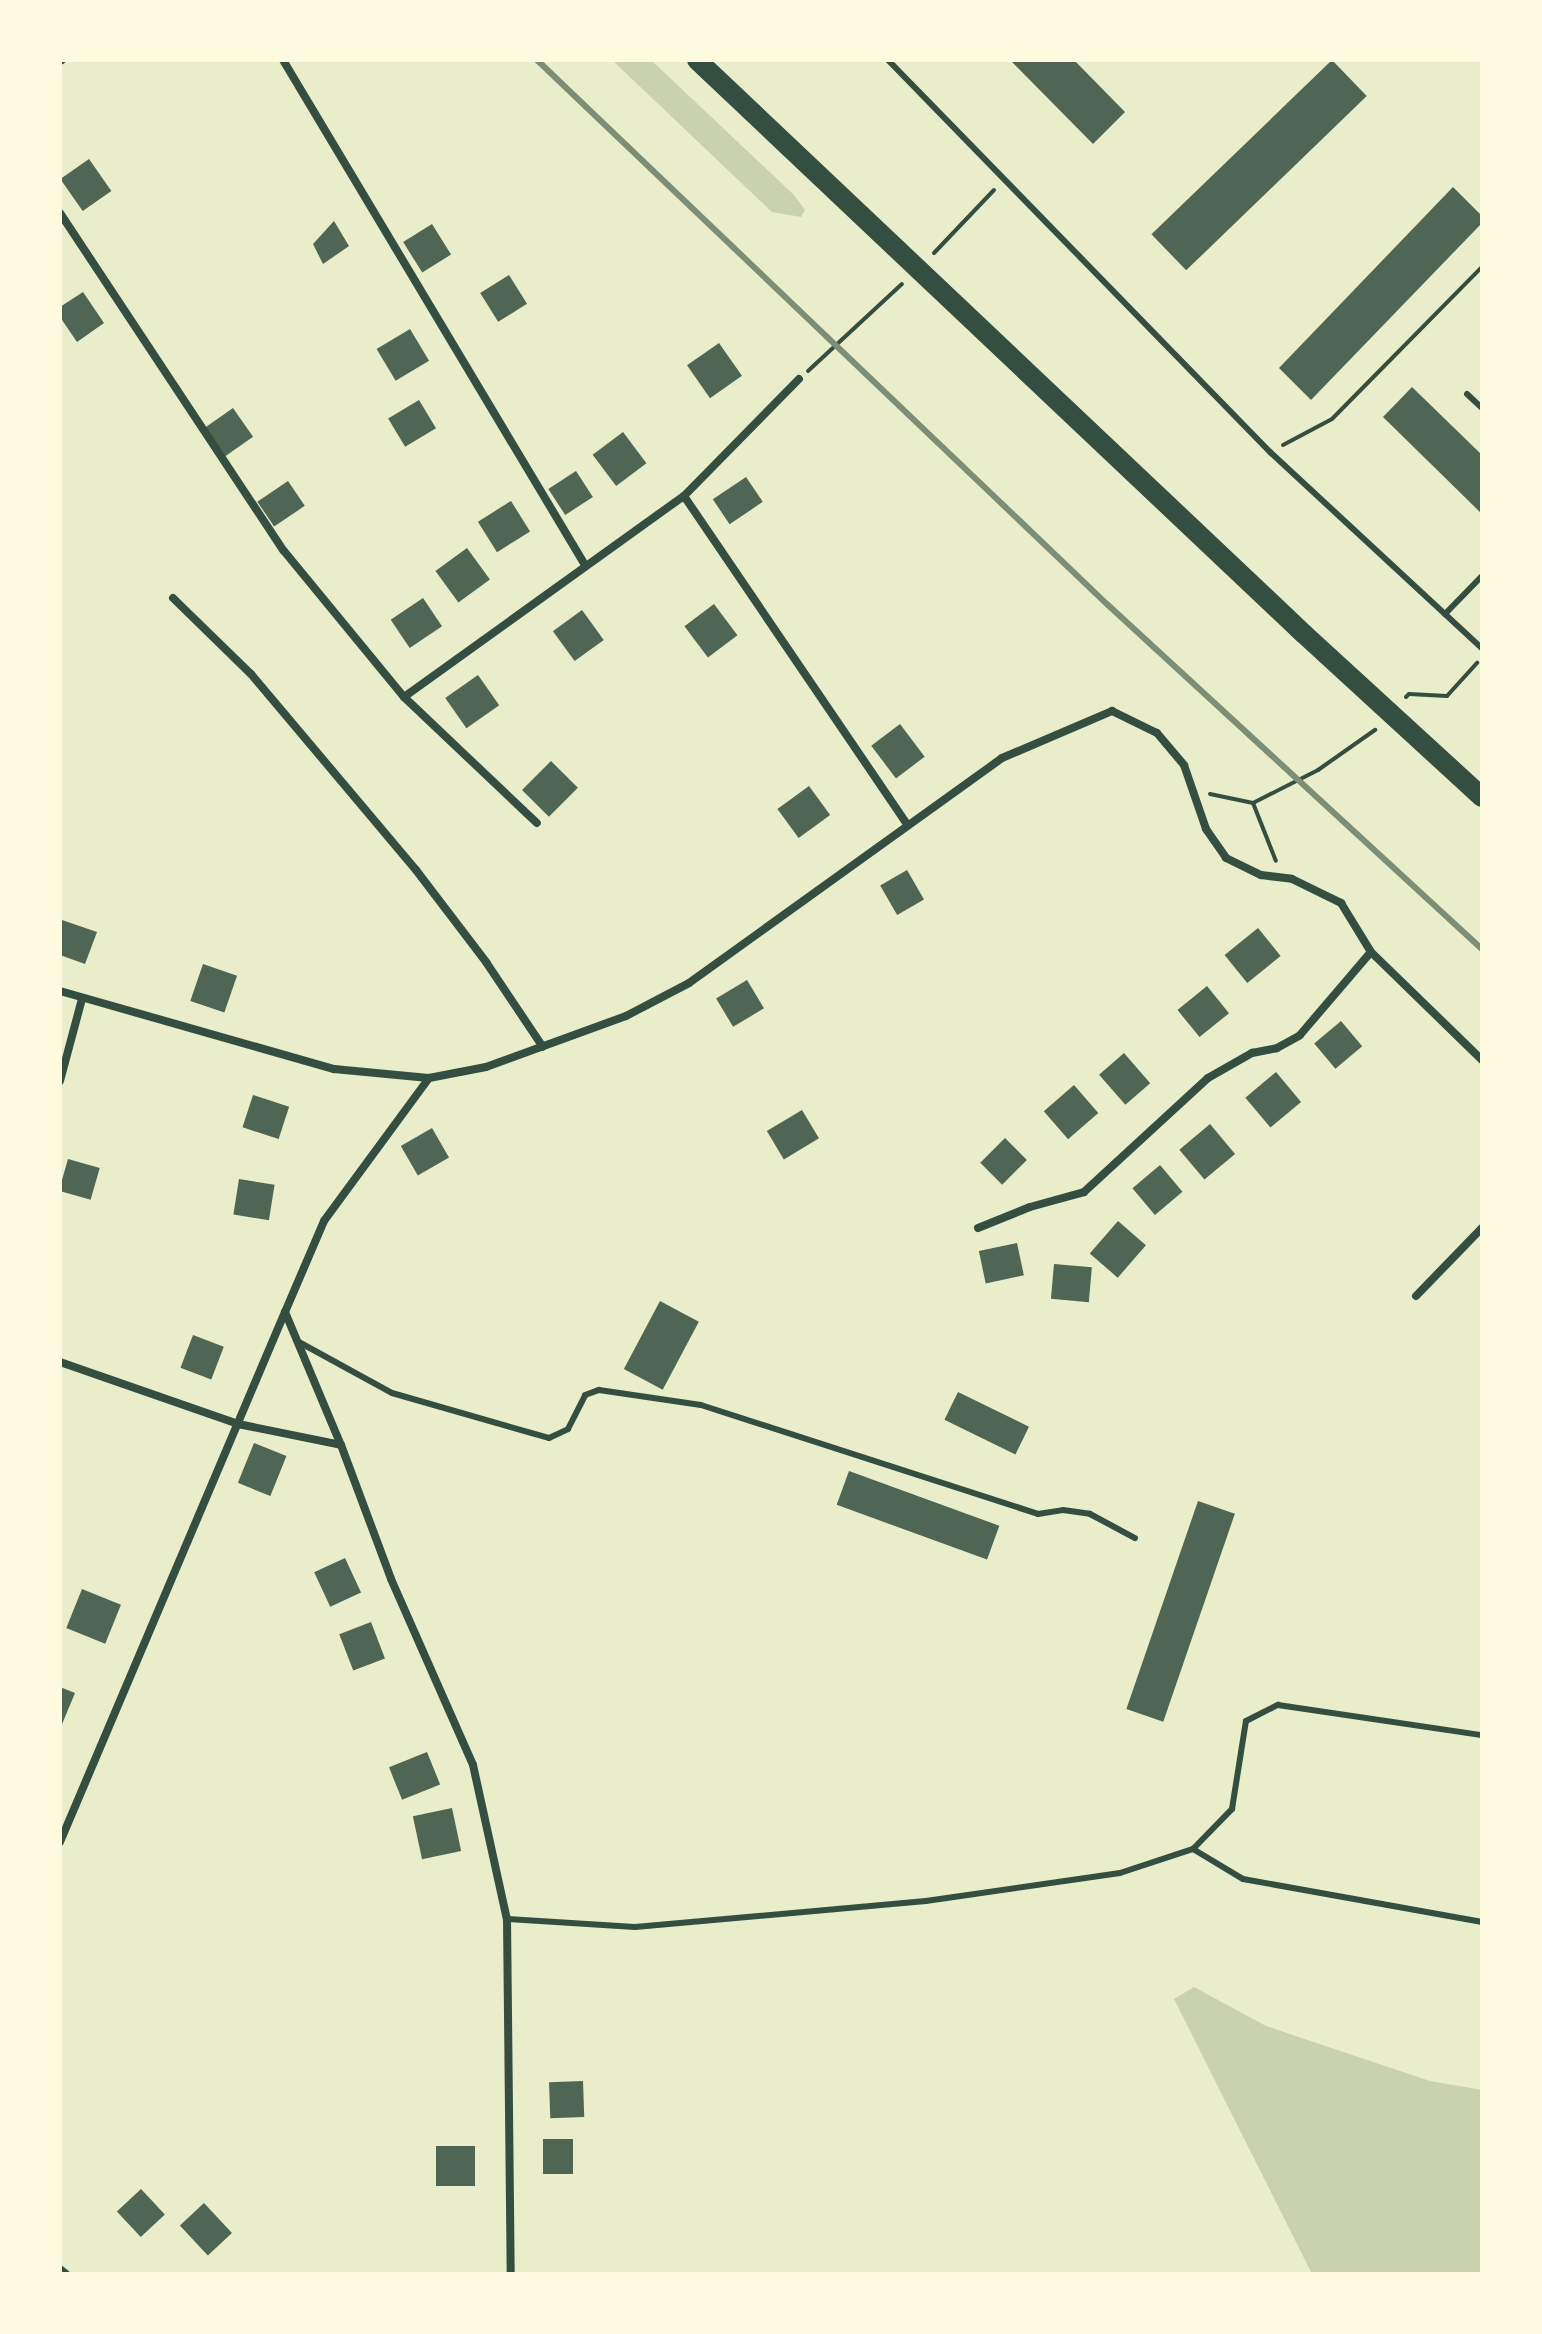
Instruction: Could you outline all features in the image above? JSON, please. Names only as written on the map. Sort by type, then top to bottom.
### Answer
[{"type":"main road","points":[[697,60],[1482,797]]},
{"type":"street","points":[[283,60],[585,565]]},
{"type":"street","points":[[60,213],[284,551],[404,697],[537,823]]},
{"type":"street","points":[[404,697],[684,496],[799,379]]},
{"type":"street","points":[[684,496],[908,825]]},
{"type":"street","points":[[173,598],[251,674],[416,870],[486,962],[543,1047]]},
{"type":"street","points":[[60,991],[334,1069],[429,1078],[486,1067],[626,1016],[689,983],[1002,758],[1112,711],[1157,733],[1184,765],[1206,829],[1226,858],[1261,875],[1283,878],[1341,903],[1371,952],[1482,1060]]},
{"type":"street","points":[[978,1228],[1030,1207],[1084,1192],[1208,1078],[1252,1053],[1277,1048],[1300,1035],[1371,952]]},
{"type":"street","points":[[60,1081],[82,999]]},
{"type":"street","points":[[60,1842],[324,1221],[429,1078]]},
{"type":"street","points":[[1416,1296],[1482,1228]]},
{"type":"street","points":[[285,1312],[341,1445],[391,1579],[473,1765],[507,1919],[511,2274]]},
{"type":"street","points":[[60,1362],[238,1424],[341,1445]]},
{"type":"street","points":[[60,2269],[66,2274]]},
{"type":"lane","points":[[888,60],[1270,452],[1482,648]]},
{"type":"lane","points":[[1467,394],[1482,408]]},
{"type":"lane","points":[[1445,614],[1482,576]]},
{"type":"lane","points":[[297,1341],[392,1393],[549,1438],[568,1429],[585,1395],[599,1390],[701,1405],[1038,1514],[1063,1510],[1090,1514],[1135,1538]]},
{"type":"lane","points":[[507,1919],[635,1927],[926,1901],[1120,1873],[1193,1849],[1232,1809],[1246,1721],[1278,1705],[1482,1735]]},
{"type":"lane","points":[[1193,1849],[1243,1879],[1482,1922]]},
{"type":"path","points":[[1270,452],[1332,419],[1482,267]]},
{"type":"path","points":[[1192,790],[1253,803],[1318,770],[1371,735],[1409,694],[1447,696],[1482,658]]},
{"type":"path","points":[[1253,803],[1283,878]]},
{"type":"green space","points":[[612,60],[651,60],[794,195],[805,210],[801,217],[772,212]]},
{"type":"green space","points":[[1194,1987],[1266,2026],[1430,2081],[1482,2090],[1482,2274],[1312,2274],[1174,1999]]},
{"type":"building","points":[[1010,60],[1074,60],[1125,112],[1093,144]]},
{"type":"building","points":[[1332,60],[1367,96],[1186,270],[1151,234]]},
{"type":"building","points":[[89,159],[111,191],[83,211],[60,179]]},
{"type":"building","points":[[1453,187],[1482,216],[1482,223],[1311,400],[1279,368]]},
{"type":"building","points":[[334,221],[349,246],[323,264],[313,244]]},
{"type":"building","points":[[432,224],[451,255],[422,273],[403,242]]},
{"type":"building","points":[[509,275],[527,304],[498,322],[480,293]]},
{"type":"building","points":[[83,292],[104,323],[77,342],[60,317],[60,307]]},
{"type":"building","points":[[410,329],[429,361],[396,381],[377,349]]},
{"type":"building","points":[[719,343],[742,376],[710,398],[687,365]]},
{"type":"building","points":[[1412,387],[1482,455],[1482,514],[1383,417]]},
{"type":"building","points":[[419,400],[436,428],[405,447],[388,419]]},
{"type":"building","points":[[233,408],[253,437],[225,456],[205,428]]},
{"type":"building","points":[[623,432],[646,463],[616,486],[593,455]]},
{"type":"building","points":[[576,471],[593,497],[565,515],[548,489]]},
{"type":"building","points":[[746,477],[763,502],[730,524],[713,499]]},
{"type":"building","points":[[288,481],[305,506],[274,527],[257,502]]},
{"type":"building","points":[[511,501],[530,532],[497,552],[478,522]]},
{"type":"building","points":[[467,548],[490,580],[458,602],[435,571]]},
{"type":"building","points":[[423,598],[442,626],[410,648],[391,620]]},
{"type":"building","points":[[714,604],[737,635],[708,657],[684,626]]},
{"type":"building","points":[[582,610],[604,640],[575,661],[553,631]]},
{"type":"building","points":[[478,675],[499,705],[466,728],[445,698]]},
{"type":"building","points":[[900,724],[925,757],[896,778],[871,746]]},
{"type":"building","points":[[551,761],[578,788],[549,817],[522,790]]},
{"type":"building","points":[[809,786],[830,815],[799,838],[777,809]]},
{"type":"building","points":[[907,870],[924,899],[897,915],[880,885]]},
{"type":"building","points":[[62,920],[97,932],[85,964],[60,955]]},
{"type":"building","points":[[1258,928],[1281,956],[1247,983],[1225,955]]},
{"type":"building","points":[[203,964],[237,976],[224,1013],[190,1001]]},
{"type":"building","points":[[747,980],[764,1008],[733,1027],[716,999]]},
{"type":"building","points":[[1207,986],[1229,1013],[1199,1037],[1177,1010]]},
{"type":"building","points":[[1341,1021],[1362,1046],[1335,1069],[1314,1043]]},
{"type":"building","points":[[1124,1053],[1150,1083],[1125,1105],[1099,1075]]},
{"type":"building","points":[[1276,1072],[1301,1102],[1270,1128],[1245,1098]]},
{"type":"building","points":[[1074,1085],[1098,1113],[1068,1139],[1044,1111]]},
{"type":"building","points":[[253,1095],[289,1107],[279,1139],[242,1127]]},
{"type":"building","points":[[802,1110],[819,1138],[784,1159],[767,1131]]},
{"type":"building","points":[[1210,1124],[1235,1154],[1204,1180],[1179,1150]]},
{"type":"building","points":[[432,1128],[449,1157],[418,1175],[401,1146]]},
{"type":"building","points":[[1005,1138],[1027,1160],[1002,1185],[980,1163]]},
{"type":"building","points":[[68,1159],[100,1168],[91,1200],[60,1191]]},
{"type":"building","points":[[1160,1165],[1182,1192],[1155,1215],[1132,1188]]},
{"type":"building","points":[[239,1179],[275,1185],[269,1220],[233,1215]]},
{"type":"building","points":[[1118,1221],[1146,1245],[1118,1278],[1090,1253]]},
{"type":"building","points":[[1017,1243],[1024,1275],[986,1283],[979,1251]]},
{"type":"building","points":[[1054,1264],[1092,1267],[1089,1302],[1051,1299]]},
{"type":"building","points":[[660,1301],[699,1322],[663,1390],[624,1369]]},
{"type":"building","points":[[193,1335],[224,1347],[211,1380],[180,1368]]},
{"type":"building","points":[[958,1392],[1029,1427],[1015,1454],[944,1420]]},
{"type":"building","points":[[254,1443],[286,1456],[270,1496],[238,1483]]},
{"type":"building","points":[[849,1471],[999,1526],[987,1560],[837,1505]]},
{"type":"building","points":[[1198,1501],[1235,1514],[1163,1722],[1126,1709]]},
{"type":"building","points":[[345,1558],[361,1592],[330,1607],[314,1572]]},
{"type":"building","points":[[82,1589],[121,1605],[105,1644],[66,1628]]},
{"type":"building","points":[[371,1622],[385,1658],[353,1671],[339,1634]]},
{"type":"building","points":[[60,1687],[75,1693],[60,1729]]},
{"type":"building","points":[[427,1752],[440,1784],[402,1800],[389,1767]]},
{"type":"building","points":[[452,1808],[461,1851],[422,1859],[413,1816]]},
{"type":"building","points":[[583,2081],[584,2117],[550,2118],[549,2082]]},
{"type":"building","points":[[543,2139],[573,2139],[573,2174],[543,2174]]},
{"type":"building","points":[[436,2146],[475,2146],[475,2186],[436,2186]]},
{"type":"building","points":[[141,2189],[165,2215],[141,2237],[117,2212]]},
{"type":"building","points":[[204,2203],[232,2233],[208,2255],[180,2226]]},
{"type":"railway","points":[[537,60],[1108,605],[1482,949]]}]
